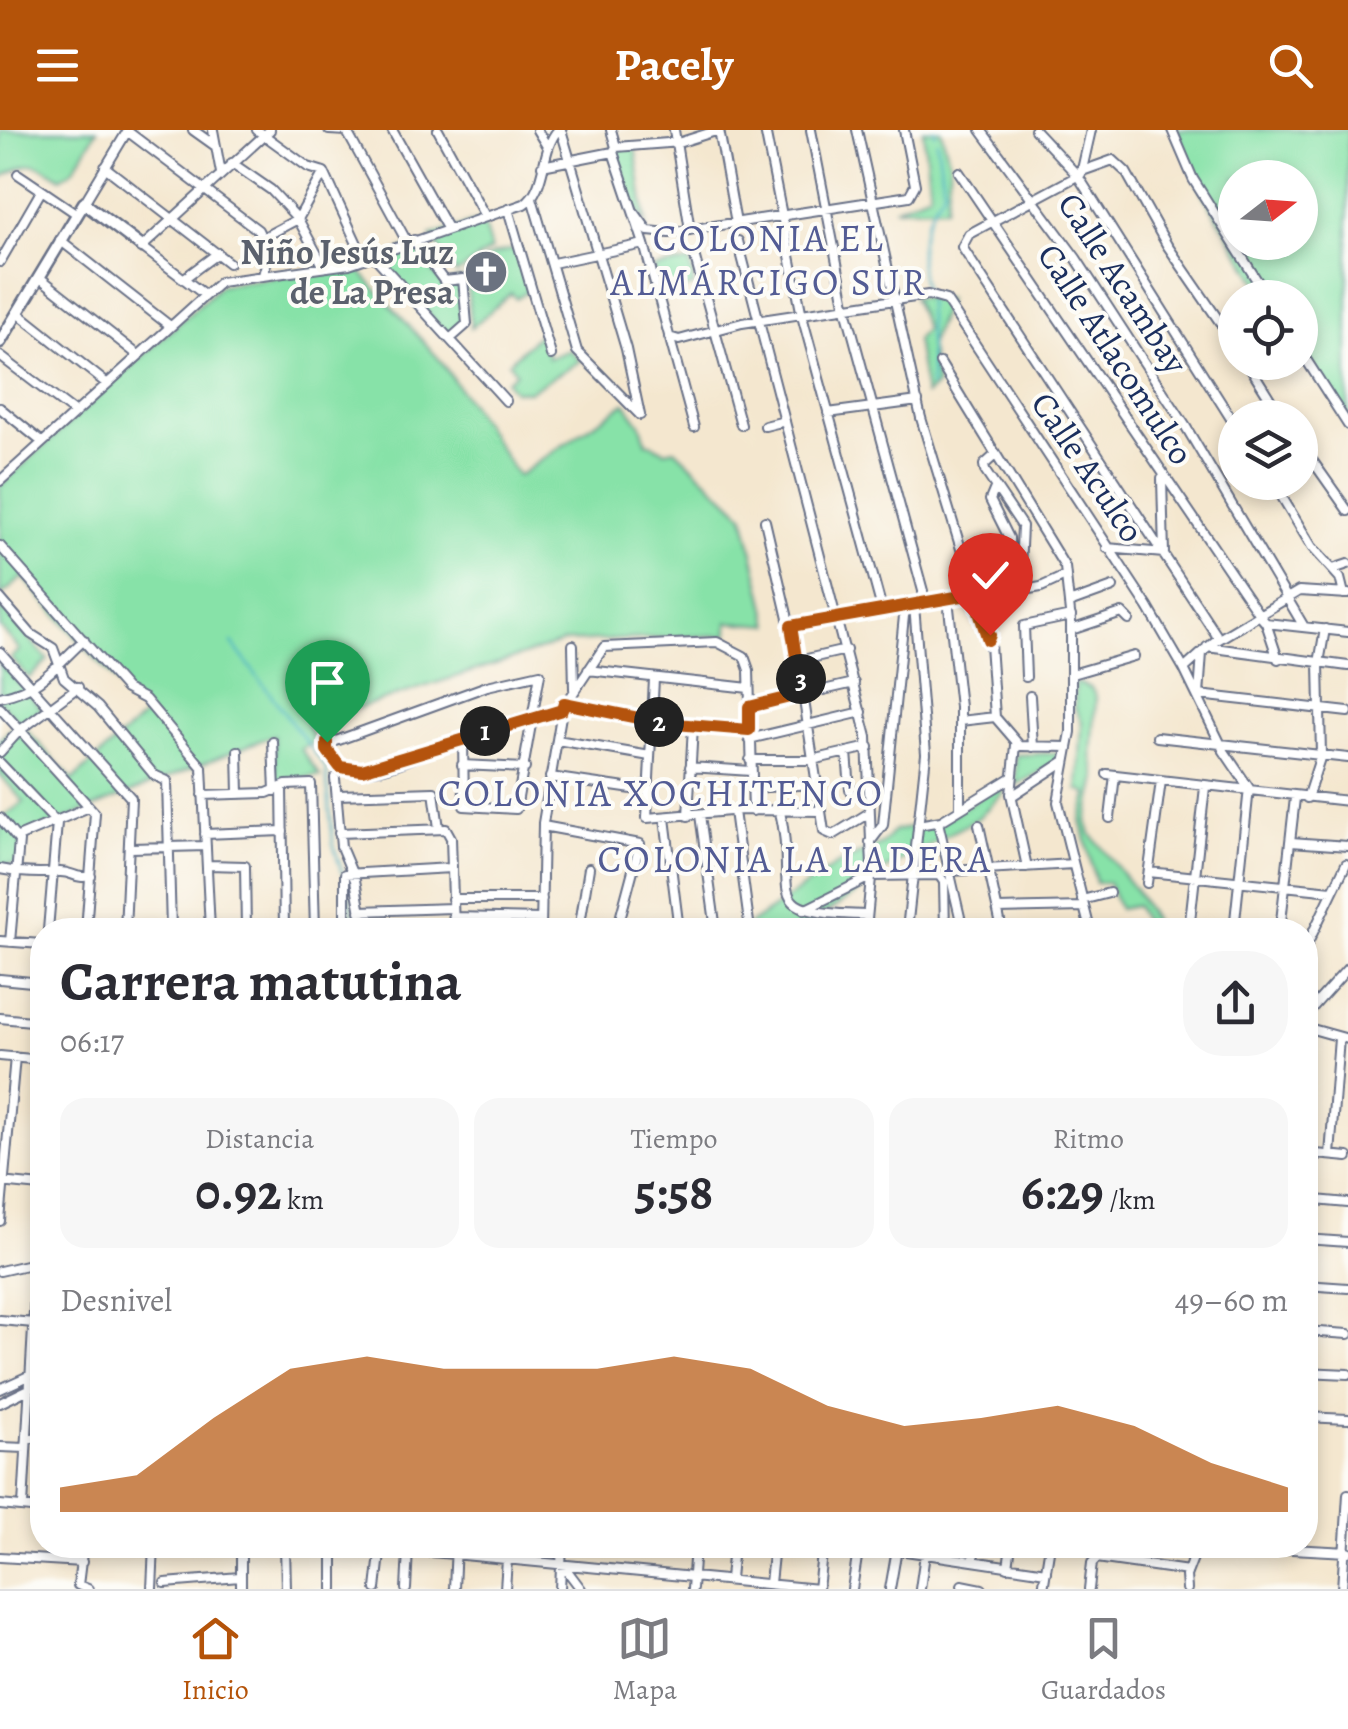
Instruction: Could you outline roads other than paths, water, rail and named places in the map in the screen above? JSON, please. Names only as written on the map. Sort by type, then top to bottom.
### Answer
[{"type":"main road","points":[[0,342],[84,203],[142,247]]},
{"type":"street","points":[[193,130],[215,146]]},
{"type":"street","points":[[213,130],[222,173]]},
{"type":"street","points":[[329,130],[346,131],[410,241],[444,282],[464,279],[467,324],[450,339]]},
{"type":"street","points":[[392,130],[447,228]]},
{"type":"street","points":[[438,130],[485,216]]},
{"type":"street","points":[[537,130],[548,148]]},
{"type":"street","points":[[560,130],[640,415],[577,351],[534,195],[548,148],[560,130]]},
{"type":"street","points":[[611,130],[694,428]]},
{"type":"street","points":[[674,130],[690,230]]},
{"type":"street","points":[[542,166],[614,150],[675,143],[719,130],[736,223]]},
{"type":"street","points":[[765,130],[802,316],[882,609]]},
{"type":"street","points":[[811,130],[846,309],[922,591],[923,599],[911,605]]},
{"type":"street","points":[[857,130],[918,401],[988,640]]},
{"type":"street","points":[[634,212],[648,232],[690,230],[872,203],[914,191],[904,130]]},
{"type":"street","name":"Calle Acambay","points":[[981,130],[1036,201],[1186,428],[1270,576],[1303,625]]},
{"type":"street","points":[[1036,130],[1081,173],[1220,400]]},
{"type":"street","points":[[1046,143],[1047,130]]},
{"type":"street","points":[[1081,173],[1090,130]]},
{"type":"street","points":[[1172,130],[1193,180],[1257,280]]},
{"type":"street","points":[[84,203],[127,131],[264,238],[270,256],[263,275]]},
{"type":"street","points":[[205,295],[142,247],[264,132],[308,167],[324,172],[369,257],[506,400]]},
{"type":"street","points":[[1218,320],[1167,246],[1126,172],[1113,160],[1081,173],[966,236],[962,244],[1218,639]]},
{"type":"street","points":[[232,164],[271,190],[298,218],[324,268]]},
{"type":"street","points":[[105,168],[229,263]]},
{"type":"street","points":[[264,238],[298,218],[324,172]]},
{"type":"street","name":"Calle Atlacomulco","points":[[959,172],[995,220],[1162,477],[1263,619],[1278,659]]},
{"type":"street","points":[[18,174],[40,193],[77,214]]},
{"type":"street","points":[[0,262],[40,193]]},
{"type":"street","points":[[0,481],[224,281],[324,268],[369,257],[508,209],[534,195]]},
{"type":"street","points":[[508,209],[551,355]]},
{"type":"street","points":[[60,240],[170,326]]},
{"type":"street","points":[[738,240],[869,746],[872,876],[867,918]]},
{"type":"street","points":[[553,262],[644,244]]},
{"type":"street","points":[[183,278],[218,253]]},
{"type":"street","points":[[694,258],[741,425]]},
{"type":"street","points":[[39,277],[138,355]]},
{"type":"street","name":"Calle Aculco","points":[[893,302],[928,295],[943,298],[1184,669],[1220,744],[1250,793]]},
{"type":"street","points":[[669,337],[679,340],[758,322],[893,302]]},
{"type":"street","points":[[18,313],[106,384]]},
{"type":"street","points":[[0,356],[75,413]]},
{"type":"street","points":[[940,364],[1064,563],[1071,616],[1072,674],[1068,747],[1058,802],[1087,918]]},
{"type":"street","points":[[1318,378],[1348,426]]},
{"type":"street","points":[[828,413],[918,401]]},
{"type":"street","points":[[0,408],[42,442]]},
{"type":"street","points":[[765,426],[785,421]]},
{"type":"street","points":[[994,456],[984,468],[1022,526],[1024,558],[1019,589]]},
{"type":"street","points":[[0,464],[10,472]]},
{"type":"street","points":[[1318,468],[1348,510]]},
{"type":"street","points":[[1162,477],[1164,553]]},
{"type":"street","points":[[995,488],[990,500],[1009,538],[1010,566],[1018,578]]},
{"type":"street","points":[[1285,500],[1346,594]]},
{"type":"street","points":[[765,521],[798,661],[819,810],[829,836],[869,813]]},
{"type":"street","points":[[0,546],[126,689],[146,699],[201,765],[210,918]]},
{"type":"street","points":[[1108,548],[1164,553]]},
{"type":"street","points":[[1333,569],[1348,564]]},
{"type":"street","points":[[1065,576],[1044,586],[988,597],[988,640],[995,717],[1016,744],[1068,747]]},
{"type":"street","points":[[1069,603],[1113,587]]},
{"type":"street","points":[[1184,669],[1218,639],[1263,619],[1288,598],[1305,590],[1346,594]]},
{"type":"street","points":[[791,626],[973,594]]},
{"type":"street","points":[[0,598],[30,634],[52,648],[64,678],[78,687],[154,775],[166,780],[171,918]]},
{"type":"street","points":[[948,599],[960,722],[960,808]]},
{"type":"street","points":[[908,918],[926,754],[911,605]]},
{"type":"street","points":[[870,842],[883,825],[911,605]]},
{"type":"street","points":[[1071,630],[1122,613],[1128,620]]},
{"type":"street","points":[[1026,677],[1024,626],[1071,616]]},
{"type":"street","points":[[1263,619],[1348,632]]},
{"type":"street","points":[[1307,798],[1321,755],[1319,664],[1325,629]]},
{"type":"street","points":[[0,698],[49,678],[58,662],[84,640]]},
{"type":"street","points":[[541,918],[543,826],[563,706],[604,647],[722,643],[746,660],[754,811]]},
{"type":"street","points":[[572,645],[574,689]]},
{"type":"street","points":[[798,661],[846,650]]},
{"type":"street","points":[[1204,650],[1348,666]]},
{"type":"street","points":[[1204,650],[1198,696],[1348,712]]},
{"type":"street","points":[[0,652],[130,796],[126,918]]},
{"type":"street","points":[[1072,674],[1134,656]]},
{"type":"street","points":[[588,670],[749,688]]},
{"type":"street","points":[[463,738],[464,806],[518,808],[535,717],[540,674],[487,686],[330,740],[325,746],[334,761],[349,770],[378,768],[463,738],[535,717],[563,706],[749,734],[808,727],[862,712]]},
{"type":"street","points":[[654,679],[647,818],[819,810]]},
{"type":"street","points":[[749,707],[854,683]]},
{"type":"street","points":[[0,752],[18,731],[78,687]]},
{"type":"street","points":[[1030,696],[1033,747]]},
{"type":"street","points":[[0,708],[95,812],[87,918]]},
{"type":"street","points":[[960,722],[995,717]]},
{"type":"street","points":[[688,816],[692,726]]},
{"type":"street","points":[[1157,737],[1348,758]]},
{"type":"street","points":[[557,740],[650,756]]},
{"type":"street","points":[[273,742],[282,830],[284,918]]},
{"type":"street","points":[[1016,744],[1012,796],[1027,867]]},
{"type":"street","points":[[750,760],[812,760],[869,746]]},
{"type":"street","points":[[238,751],[240,794]]},
{"type":"street","points":[[847,752],[850,790]]},
{"type":"street","points":[[1012,796],[1064,761]]},
{"type":"street","points":[[0,764],[56,821],[49,918]]},
{"type":"street","points":[[462,766],[525,768]]},
{"type":"street","points":[[690,767],[751,771]]},
{"type":"street","points":[[1110,818],[1111,774],[1250,793],[1348,801]]},
{"type":"street","points":[[550,777],[646,791]]},
{"type":"street","points":[[336,778],[340,833],[361,918]]},
{"type":"street","points":[[918,825],[938,822],[1011,778]]},
{"type":"street","points":[[1147,883],[1160,781]]},
{"type":"street","points":[[203,794],[240,794],[312,784],[314,918]]},
{"type":"street","points":[[752,788],[814,784]]},
{"type":"street","points":[[1190,918],[1205,786]]},
{"type":"street","points":[[338,795],[434,792],[452,868],[453,918]]},
{"type":"street","points":[[1235,918],[1250,793]]},
{"type":"street","points":[[1281,918],[1296,798]]},
{"type":"street","points":[[0,833],[15,833],[89,807]]},
{"type":"street","points":[[734,811],[748,918]]},
{"type":"street","points":[[780,812],[784,888],[790,900],[804,910],[867,915]]},
{"type":"street","points":[[700,815],[714,918]]},
{"type":"street","points":[[0,818],[15,833],[17,872],[5,942],[30,943]]},
{"type":"street","points":[[666,818],[678,918]]},
{"type":"street","points":[[938,822],[961,918]]},
{"type":"street","points":[[543,826],[641,846],[620,918]]},
{"type":"street","points":[[979,826],[1000,918]]},
{"type":"street","points":[[205,834],[282,830]]},
{"type":"street","points":[[340,833],[443,830]]},
{"type":"street","points":[[1291,842],[1348,846]]},
{"type":"street","points":[[131,848],[206,846]]},
{"type":"street","points":[[952,870],[1073,864]]},
{"type":"street","points":[[1318,921],[1346,864]]},
{"type":"street","points":[[208,865],[245,866],[246,918]]},
{"type":"street","points":[[344,918],[342,878],[351,872],[452,868]]},
{"type":"street","points":[[581,918],[589,868]]},
{"type":"street","points":[[0,869],[91,876]]},
{"type":"street","points":[[1149,872],[1332,891]]},
{"type":"street","points":[[804,910],[872,876],[912,873],[943,877],[945,918]]},
{"type":"street","points":[[998,909],[1083,903],[1108,893]]},
{"type":"street","points":[[360,911],[453,908],[542,899]]},
{"type":"street","points":[[453,908],[533,918]]},
{"type":"street","points":[[1318,1002],[1348,968]]},
{"type":"street","points":[[0,978],[30,982]]},
{"type":"street","points":[[1335,984],[1348,989]]},
{"type":"street","points":[[0,1018],[30,1021]]},
{"type":"street","points":[[1318,1030],[1344,1039],[1330,1155]]},
{"type":"street","points":[[0,1056],[30,1059]]},
{"type":"street","points":[[0,1221],[15,1057]]},
{"type":"street","points":[[1318,1154],[1348,1156]]},
{"type":"street","points":[[2,1182],[30,1185]]},
{"type":"street","points":[[1318,1200],[1348,1203]]},
{"type":"street","points":[[1318,1240],[1348,1242]]},
{"type":"street","points":[[0,1271],[30,1263]]},
{"type":"street","points":[[1318,1285],[1348,1288]]},
{"type":"street","points":[[0,1320],[30,1323]]},
{"type":"street","points":[[1318,1332],[1348,1334]]},
{"type":"street","points":[[1318,1373],[1348,1374]]},
{"type":"street","points":[[0,1390],[30,1377]]},
{"type":"street","points":[[0,1403],[30,1388]]},
{"type":"street","points":[[22,1506],[30,1406]]},
{"type":"street","points":[[1318,1418],[1348,1420]]},
{"type":"street","points":[[0,1447],[30,1442]]},
{"type":"street","points":[[1342,1589],[1348,1494]]},
{"type":"street","points":[[0,1505],[30,1507]]},
{"type":"street","points":[[1318,1550],[1346,1552]]},
{"type":"street","points":[[0,1557],[82,1562]]},
{"type":"street","points":[[82,1558],[83,1588]]},
{"type":"street","points":[[152,1589],[153,1558]]},
{"type":"street","points":[[241,1558],[241,1589]]},
{"type":"street","points":[[285,1558],[286,1589]]},
{"type":"street","points":[[332,1558],[332,1589]]},
{"type":"street","points":[[376,1589],[379,1558]]},
{"type":"street","points":[[406,1589],[412,1558]]},
{"type":"street","points":[[454,1589],[455,1558]]},
{"type":"street","points":[[505,1589],[508,1558]]},
{"type":"street","points":[[516,1558],[818,1589],[822,1558]]},
{"type":"street","points":[[560,1589],[562,1558]]},
{"type":"street","points":[[692,1589],[694,1558]]},
{"type":"street","points":[[730,1579],[732,1558]]},
{"type":"street","points":[[770,1583],[773,1558]]},
{"type":"street","points":[[852,1589],[859,1558]]},
{"type":"street","points":[[890,1589],[896,1558]]},
{"type":"street","points":[[920,1589],[924,1558]]},
{"type":"street","points":[[951,1558],[1046,1572]]},
{"type":"street","points":[[1008,1566],[1009,1558]]},
{"type":"street","points":[[1043,1589],[1048,1558]]},
{"type":"street","points":[[1186,1589],[1193,1558]]},
{"type":"street","points":[[1089,1589],[1094,1560],[1188,1571]]},
{"type":"street","points":[[562,1564],[581,1589]]},
{"type":"street","points":[[165,1583],[240,1577]]},
{"type":"street","points":[[962,1585],[982,1589]]},
{"type":"waterway","points":[[934,130],[935,134]]},
{"type":"waterway","points":[[924,290],[922,237],[944,190],[937,141]]},
{"type":"waterway","points":[[927,301],[931,387]]},
{"type":"waterway","points":[[232,643],[326,768],[333,843],[342,873]]},
{"type":"waterway","points":[[349,895],[353,918]]},
{"type":"place","name":"Niño Jesús Luz de La Presa","points":[[486,272]]},
{"type":"district","name":"COLONIA EL ALMÁRCIGO SUR","points":[[769,260]]},
{"type":"district","name":"COLONIA XOCHITENCO","points":[[661,793]]},
{"type":"district","name":"COLONIA LA LADERA","points":[[795,859]]}]
